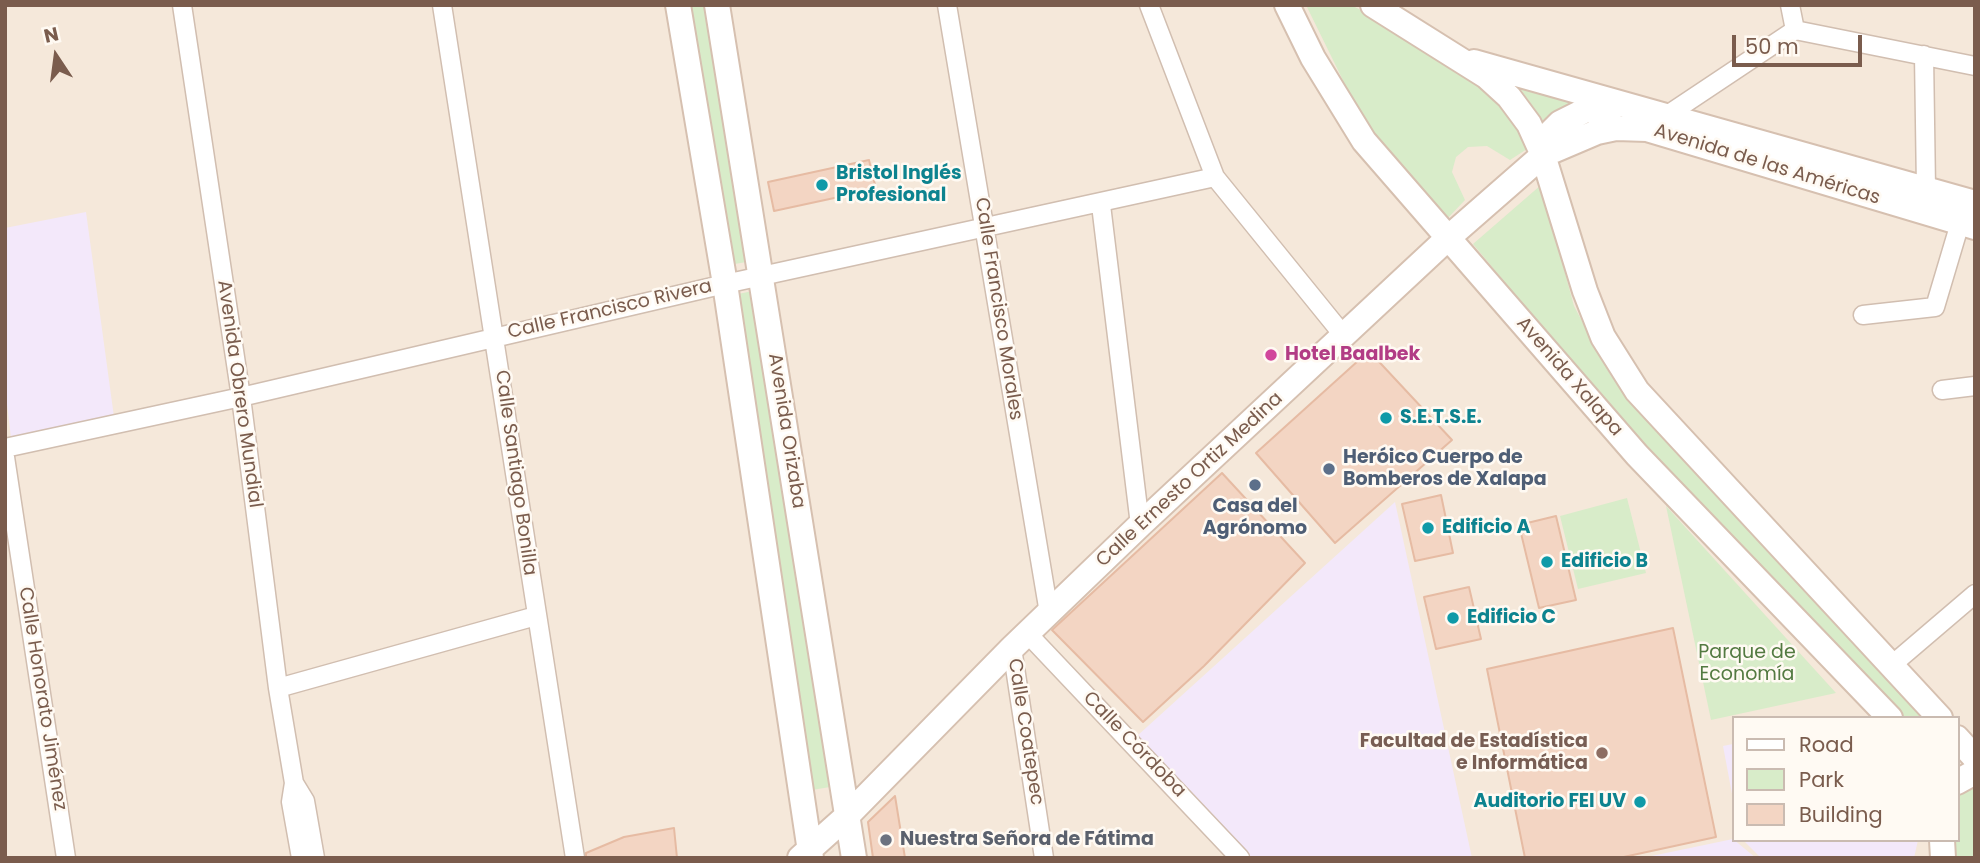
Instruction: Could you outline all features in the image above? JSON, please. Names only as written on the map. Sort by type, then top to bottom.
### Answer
[{"type":"main road","name":"Avenida Orizaba","points":[[678,5],[725,284],[807,855]]},
{"type":"main road","name":"Avenida Orizaba","points":[[717,5],[854,858]]},
{"type":"main road","name":"Avenida Xalapa","points":[[1287,5],[1313,58],[1364,141],[1637,455],[1888,716]]},
{"type":"main road","points":[[1383,7],[1453,57],[1486,76],[1510,97],[1529,124],[1543,155],[1603,337],[1637,391],[1893,664],[1938,716]]},
{"type":"main road","name":"Avenida de las Américas","points":[[1453,57],[1627,103],[1926,189],[1970,218]]},
{"type":"main road","name":"Avenida de las Américas","points":[[1543,155],[1548,135],[1560,123],[1584,111],[1627,103]]},
{"type":"main road","name":"Avenida de las Américas","points":[[1543,155],[1597,132],[1616,128],[1647,129],[1970,218]]},
{"type":"main road","name":"Calle Ernesto Ortiz Medina","points":[[807,855],[1019,640],[1448,238],[1543,155]]},
{"type":"main road","points":[[1959,740],[1975,758]]},
{"type":"main road","points":[[1959,781],[1975,772]]},
{"type":"street","name":"Avenida Obrero Mundial","points":[[182,5],[241,397],[278,688],[294,783],[292,802],[301,858]]},
{"type":"street","name":"Calle Santiago Bonilla","points":[[442,5],[575,858]]},
{"type":"street","name":"Calle Francisco Morales","points":[[947,5],[1049,613]]},
{"type":"street","points":[[1149,5],[1215,177],[1344,336]]},
{"type":"street","points":[[1790,5],[1795,30]]},
{"type":"street","points":[[1666,116],[1795,30],[1975,66]]},
{"type":"street","points":[[1924,55],[1926,189]]},
{"type":"street","name":"Calle Francisco Rivera","points":[[5,447],[241,397],[725,284],[1101,205],[1215,177]]},
{"type":"street","points":[[1101,205],[1140,525]]},
{"type":"street","points":[[1864,315],[1936,307],[1970,218]]},
{"type":"street","points":[[1942,390],[1975,386]]},
{"type":"street","name":"Calle Honorato Jiménez","points":[[5,457],[66,858]]},
{"type":"street","points":[[1893,664],[1975,594]]},
{"type":"street","points":[[278,688],[536,615]]},
{"type":"street","name":"Calle Córdoba","points":[[1019,640],[1240,858]]},
{"type":"street","name":"Calle Coatepec","points":[[1019,640],[1044,858]]},
{"type":"street","name":"Avenida Obrero Mundial","points":[[294,783],[305,801],[315,858]]},
{"type":"shaded area","points":[[5,5],[1975,5],[1975,858],[5,858]]},
{"type":"shaded area","points":[[86,212],[114,417],[11,438],[5,387],[5,228]]},
{"type":"shaded area","points":[[1395,502],[1472,858],[1251,858],[1137,736]]},
{"type":"shaded area","points":[[1731,744],[1731,788],[1723,746]]},
{"type":"shaded area","points":[[1731,839],[1756,858],[1642,858]]},
{"type":"shaded area","points":[[1745,842],[1918,842],[1914,858],[1761,858]]},
{"type":"green space","points":[[688,5],[712,5],[752,261],[729,265]]},
{"type":"green space","points":[[1306,5],[1351,5],[1426,44],[1456,65],[1512,115],[1527,149],[1510,160],[1487,146],[1468,147],[1456,157],[1452,172],[1465,200],[1446,220],[1363,121]]},
{"type":"green space","points":[[1497,68],[1586,95],[1546,125],[1522,91]]},
{"type":"green space","points":[[1541,185],[1574,306],[1611,376],[1930,716],[1897,716],[1892,707],[1591,386],[1473,244]]},
{"type":"green space","points":[[753,291],[836,786],[812,790],[733,295]]},
{"type":"green space","points":[[1627,498],[1646,573],[1578,589],[1560,516]]},
{"type":"green space","name":"Parque de Economía","points":[[1666,506],[1836,693],[1711,720]]},
{"type":"green space","points":[[1975,786],[1975,858],[1949,858],[1949,842],[1959,842],[1959,792]]},
{"type":"building","name":"Bristol Inglés Profesional","points":[[869,160],[876,189],[774,211],[768,182]]},
{"type":"building","points":[[1369,351],[1452,440],[1335,543],[1256,453]]},
{"type":"building","points":[[1222,473],[1305,563],[1204,666],[1143,722],[1052,630]]},
{"type":"building","name":"Edificio A","points":[[1441,495],[1453,553],[1415,561],[1402,504]]},
{"type":"building","name":"Edificio B","points":[[1556,516],[1576,600],[1539,608],[1519,525]]},
{"type":"building","name":"Edificio C","points":[[1469,587],[1481,639],[1436,649],[1424,597]]},
{"type":"building","name":"Facultad de Estadística e Informática","points":[[1673,628],[1716,837],[1619,858],[1525,858],[1487,669]]},
{"type":"building","name":"Nuestra Señora de Fátima","points":[[895,796],[905,858],[873,858],[868,822]]},
{"type":"building","points":[[674,828],[677,858],[586,858],[586,853],[624,837]]},
{"type":"place","name":"Bristol Inglés Profesional","points":[[822,185]]},
{"type":"place","name":"Hotel Baalbek","points":[[1271,355]]},
{"type":"place","name":"S.E.T.S.E.","points":[[1386,418]]},
{"type":"place","name":"Heróico Cuerpo de Bomberos de Xalapa","points":[[1329,469]]},
{"type":"place","name":"Casa del Agrónomo","points":[[1255,485]]},
{"type":"place","name":"Edificio A","points":[[1428,528]]},
{"type":"place","name":"Edificio B","points":[[1547,562]]},
{"type":"place","name":"Edificio C","points":[[1453,618]]},
{"type":"place","name":"Facultad de Estadística e Informática","points":[[1602,753]]},
{"type":"place","name":"Auditorio FEI UV","points":[[1640,802]]},
{"type":"place","name":"Nuestra Señora de Fátima","points":[[886,840]]}]
